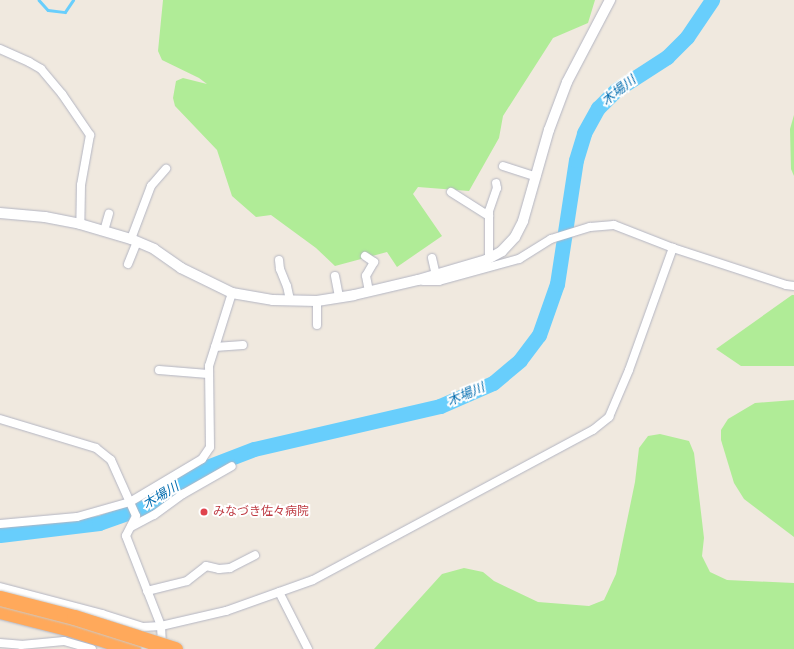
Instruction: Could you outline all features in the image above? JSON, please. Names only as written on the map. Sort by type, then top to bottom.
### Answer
[{"type":"highway","points":[[0,598],[81,619],[175,649]]},
{"type":"highway","points":[[0,611],[71,629],[132,649]]},
{"type":"street","points":[[0,213],[45,217],[80,224],[134,240],[154,249],[181,268],[232,293],[273,300],[316,301],[369,292],[436,275],[489,258],[502,251],[516,237],[523,221],[549,130],[567,82],[610,0]]},
{"type":"street","points":[[0,49],[29,62],[41,70],[62,94],[90,135],[81,185],[80,224]]},
{"type":"street","points":[[503,166],[536,177]]},
{"type":"street","points":[[128,264],[151,186],[166,169]]},
{"type":"street","points":[[489,258],[489,216],[497,188],[496,183]]},
{"type":"street","points":[[451,192],[489,216]]},
{"type":"street","points":[[104,231],[109,214]]},
{"type":"street","points":[[418,280],[438,281],[519,259],[551,239],[590,227],[614,225],[673,248],[786,285],[794,286]]},
{"type":"street","points":[[0,587],[102,614],[143,627],[161,626],[226,611],[312,580],[593,430],[609,416],[629,370],[673,248]]},
{"type":"street","points":[[365,256],[374,262],[366,276],[369,292]]},
{"type":"street","points":[[432,258],[436,275]]},
{"type":"street","points":[[279,260],[280,269],[287,286],[290,300]]},
{"type":"street","points":[[335,276],[339,297]]},
{"type":"street","points":[[0,524],[77,517],[131,503],[202,459],[210,447],[208,374],[232,293]]},
{"type":"street","points":[[316,301],[317,325]]},
{"type":"street","points":[[215,347],[243,345]]},
{"type":"street","points":[[159,370],[208,374]]},
{"type":"street","points":[[0,419],[96,448],[111,460],[136,516],[126,536],[161,626],[162,649]]},
{"type":"street","points":[[131,526],[154,515],[183,494],[232,466]]},
{"type":"street","points":[[147,591],[187,581],[206,566],[219,570],[230,568],[255,555]]},
{"type":"street","points":[[279,592],[308,649]]},
{"type":"street","points":[[0,643],[21,645],[64,641],[92,649]]},
{"type":"green space","points":[[163,0],[595,0],[588,23],[553,38],[503,116],[499,138],[469,191],[418,187],[413,194],[442,236],[397,267],[387,252],[335,266],[316,248],[271,215],[256,217],[232,196],[217,150],[175,106],[173,98],[176,81],[183,78],[207,84],[199,78],[162,60],[158,51]]},
{"type":"green space","points":[[794,115],[794,176],[791,169],[790,129]]},
{"type":"green space","points":[[794,295],[794,366],[741,366],[716,349]]},
{"type":"green space","points":[[794,400],[794,537],[744,499],[734,483],[721,440],[721,430],[728,419],[755,403]]},
{"type":"green space","points":[[660,434],[689,441],[694,453],[704,538],[702,556],[710,572],[727,580],[794,583],[794,649],[374,649],[442,574],[464,568],[483,572],[494,581],[538,602],[589,606],[604,600],[616,574],[635,482],[639,448],[648,436]]},
{"type":"waterway","points":[[39,0],[48,10],[65,12],[73,0]]},
{"type":"waterway","name":"木場川","points":[[0,535],[99,523],[144,507],[207,467],[254,449],[440,406],[493,383],[520,360],[539,335],[557,284],[576,160],[584,133],[598,108],[616,90],[667,57],[687,37],[712,0]]},
{"type":"place","name":"みなづき佐々病院","points":[[204,512]]}]
